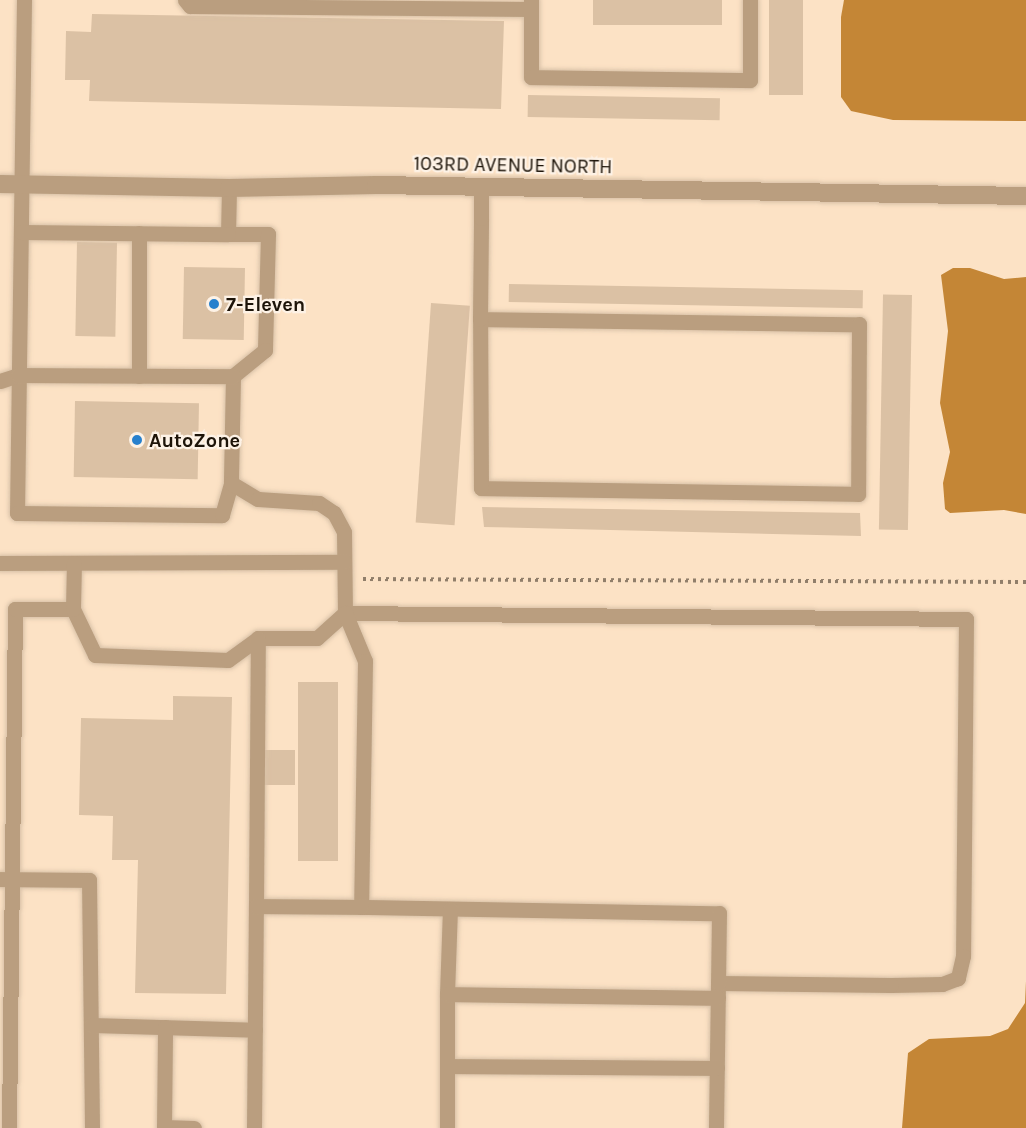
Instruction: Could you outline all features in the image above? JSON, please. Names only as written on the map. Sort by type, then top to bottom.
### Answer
[{"type":"street","name":"103RD AVENUE NORTH","points":[[0,184],[229,188],[481,187],[1026,196]]},
{"type":"lane","points":[[24,0],[17,513],[222,515],[231,483],[233,376]]},
{"type":"lane","points":[[185,0],[190,6],[531,5],[531,77],[750,80],[750,0]]},
{"type":"lane","points":[[480,319],[859,324],[858,494],[481,488],[480,319],[481,187]]},
{"type":"lane","points":[[228,234],[229,188]]},
{"type":"lane","points":[[0,381],[18,375],[233,376],[265,350],[268,234],[21,232]]},
{"type":"lane","points":[[139,233],[139,376]]},
{"type":"lane","points":[[231,483],[258,499],[319,503],[334,513],[344,532],[345,613],[365,661],[361,907]]},
{"type":"lane","points":[[0,563],[344,562]]},
{"type":"lane","points":[[74,563],[73,609],[96,655],[228,660],[258,638],[317,638],[345,613],[966,619],[963,956],[958,978],[942,984],[447,994]]},
{"type":"lane","points":[[9,1128],[6,879],[15,609],[73,609]]},
{"type":"lane","points":[[254,1128],[258,638]]},
{"type":"lane","points":[[6,879],[89,880],[92,1128]]},
{"type":"lane","points":[[256,906],[719,913],[716,1128]]},
{"type":"lane","points":[[447,1128],[447,994],[450,909]]},
{"type":"lane","points":[[91,1025],[255,1030]]},
{"type":"lane","points":[[165,1027],[164,1128],[194,1128]]},
{"type":"lane","points":[[447,1066],[717,1068]]},
{"type":"path","points":[[344,579],[1026,582]]},
{"type":"shaded area","points":[[844,0],[1026,0],[1026,121],[893,120],[851,111],[841,97],[841,17]]},
{"type":"shaded area","points":[[953,268],[970,268],[1004,279],[1026,277],[1026,514],[1004,510],[950,513],[945,509],[943,483],[950,452],[940,403],[948,331],[941,275]]},
{"type":"shaded area","points":[[1026,981],[1026,1128],[902,1128],[908,1053],[929,1039],[990,1036],[1008,1029],[1025,1003]]},
{"type":"building","points":[[593,0],[722,0],[722,25],[593,25]]},
{"type":"building","points":[[769,0],[803,0],[803,95],[769,95]]},
{"type":"building","points":[[92,14],[504,21],[501,109],[89,101],[90,80],[65,80],[66,31],[91,32]]},
{"type":"building","points":[[528,95],[720,98],[720,120],[528,117]]},
{"type":"building","points":[[77,242],[117,243],[115,337],[75,336]]},
{"type":"building","name":"7-Eleven","points":[[184,267],[245,268],[244,340],[183,339]]},
{"type":"building","points":[[509,284],[863,290],[863,308],[509,302]]},
{"type":"building","points":[[883,294],[912,295],[908,530],[879,529]]},
{"type":"building","points":[[431,303],[470,306],[455,525],[416,522]]},
{"type":"building","name":"AutoZone","points":[[75,401],[199,403],[198,479],[74,477]]},
{"type":"building","points":[[482,507],[860,513],[861,536],[484,527]]},
{"type":"building","points":[[298,682],[338,682],[338,861],[298,861]]},
{"type":"building","points":[[173,696],[232,697],[226,994],[135,993],[138,860],[112,860],[113,816],[79,815],[81,718],[173,720]]},
{"type":"building","points":[[265,750],[295,750],[295,785],[265,785]]},
{"type":"place","name":"7-Eleven","points":[[214,304]]},
{"type":"place","name":"AutoZone","points":[[137,440]]}]
